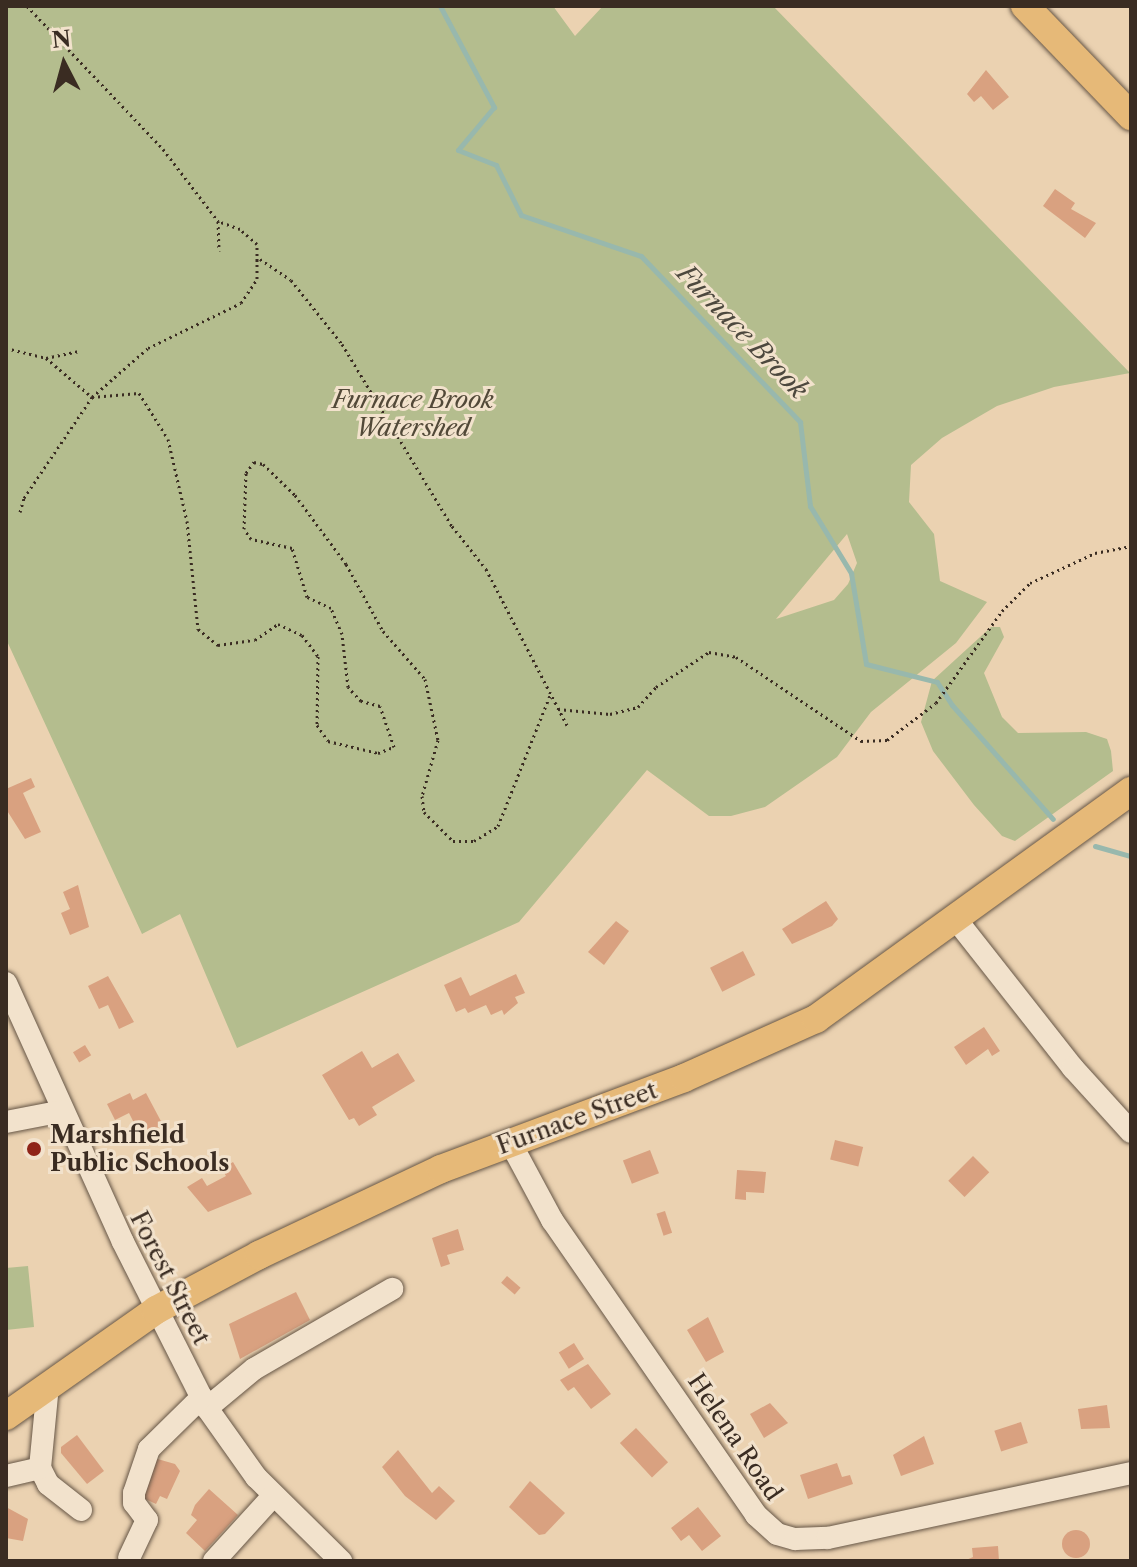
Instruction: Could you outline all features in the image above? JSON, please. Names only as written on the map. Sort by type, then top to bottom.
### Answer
[{"type":"main road","points":[[1025,6],[1131,116]]},
{"type":"main road","name":"Furnace Street","points":[[6,1416],[156,1310],[375,1199],[510,1142],[792,1032],[841,1004],[958,922],[1131,791]]},
{"type":"street","points":[[958,922],[1073,1068],[1131,1132]]},
{"type":"street","name":"Forest Street","points":[[6,983],[156,1310],[204,1402],[273,1496],[341,1561]]},
{"type":"street","points":[[6,1122],[63,1111]]},
{"type":"street","name":"Helena Road","points":[[510,1142],[552,1220],[756,1515],[777,1534],[795,1539],[828,1538],[1131,1473]]},
{"type":"street","points":[[129,1558],[147,1520],[134,1503],[134,1493],[149,1449],[204,1402],[254,1369],[392,1289]]},
{"type":"street","points":[[48,1385],[40,1468],[48,1484],[81,1510]]},
{"type":"street","points":[[6,1476],[40,1468]]},
{"type":"street","points":[[214,1561],[273,1496]]},
{"type":"path","points":[[20,512],[24,498],[92,397],[148,348],[241,303],[255,286],[260,259],[257,244],[240,229],[218,221],[163,149],[27,6]]},
{"type":"path","points":[[218,221],[219,251]]},
{"type":"path","points":[[260,259],[291,280],[342,344],[452,526],[486,569],[567,725]]},
{"type":"path","points":[[6,348],[46,358],[80,351]]},
{"type":"path","points":[[46,358],[92,397],[139,393],[158,416],[187,521],[198,629],[218,645],[255,640],[278,624],[302,635],[318,656],[317,725],[328,741],[378,753],[394,747],[380,706],[361,701],[348,687],[342,634],[331,608],[307,597],[292,548],[251,539],[244,529],[246,473],[254,462],[295,495],[346,564],[383,631],[425,679],[438,740],[422,796],[424,812],[453,841],[474,841],[498,826],[550,695]]},
{"type":"path","points":[[558,709],[610,714],[638,707],[656,687],[709,652],[736,657],[861,741],[887,740],[936,703],[1002,611],[1030,583],[1095,553],[1131,546]]},
{"type":"green space","name":"Furnace Brook Watershed","points":[[6,6],[553,6],[575,36],[603,6],[773,6],[1130,373],[1054,387],[997,406],[942,438],[911,465],[909,502],[934,534],[940,581],[987,602],[956,643],[871,712],[837,757],[765,807],[731,816],[709,816],[647,770],[519,922],[237,1048],[180,914],[142,934],[6,639]],"holes":[[[847,534],[857,563],[848,584],[834,600],[776,619]]]},
{"type":"green space","points":[[991,627],[1000,627],[1004,637],[984,673],[1002,717],[1018,733],[1086,732],[1107,739],[1111,751],[1113,771],[1015,841],[1002,836],[974,805],[933,751],[921,722],[932,681]]},
{"type":"green space","points":[[28,1266],[34,1327],[6,1330],[6,1268]]},
{"type":"building","points":[[986,70],[1009,97],[993,110],[981,96],[974,102],[967,94]]},
{"type":"building","points":[[1055,189],[1075,203],[1071,209],[1096,223],[1085,238],[1043,206]]},
{"type":"building","points":[[31,778],[35,787],[23,793],[41,832],[25,839],[6,809],[6,789]]},
{"type":"building","points":[[78,885],[89,927],[70,935],[61,913],[70,909],[63,892]]},
{"type":"building","points":[[826,901],[838,919],[832,926],[792,944],[782,929]]},
{"type":"building","points":[[616,921],[629,931],[604,965],[588,952]]},
{"type":"building","points":[[743,951],[755,975],[722,992],[710,968]]},
{"type":"building","points":[[516,974],[525,993],[515,997],[518,1003],[504,1015],[502,1010],[491,1015],[486,1005],[468,1013],[465,1008],[456,1012],[444,985],[461,977],[470,996]]},
{"type":"building","points":[[108,976],[134,1022],[119,1029],[108,1005],[99,1009],[88,986]]},
{"type":"building","points":[[984,1027],[1000,1051],[992,1056],[988,1049],[966,1065],[954,1047]]},
{"type":"building","points":[[85,1045],[91,1055],[79,1062],[73,1052]]},
{"type":"building","points":[[362,1051],[372,1068],[398,1053],[415,1081],[372,1107],[377,1115],[359,1126],[354,1118],[349,1120],[322,1075]]},
{"type":"building","points":[[130,1093],[133,1100],[146,1093],[163,1125],[141,1137],[129,1113],[115,1120],[107,1104]]},
{"type":"building","points":[[835,1140],[863,1147],[858,1166],[830,1159]]},
{"type":"building","points":[[650,1150],[659,1173],[632,1184],[623,1160]]},
{"type":"building","points":[[973,1156],[989,1172],[965,1197],[948,1181]]},
{"type":"building","points":[[233,1162],[252,1194],[208,1212],[187,1187],[202,1178],[207,1186],[226,1176],[222,1169]]},
{"type":"building","points":[[737,1170],[766,1172],[764,1193],[746,1192],[746,1200],[735,1199]]},
{"type":"building","points":[[665,1211],[672,1233],[664,1236],[656,1214]]},
{"type":"building","points":[[458,1229],[464,1250],[447,1255],[450,1264],[441,1267],[432,1238]]},
{"type":"building","points":[[507,1276],[521,1288],[515,1295],[501,1283]]},
{"type":"building","points":[[296,1292],[310,1320],[240,1359],[229,1324]]},
{"type":"building","points":[[708,1317],[724,1352],[706,1362],[687,1330]]},
{"type":"building","points":[[574,1343],[584,1359],[569,1369],[559,1353]]},
{"type":"building","points":[[588,1364],[611,1394],[591,1409],[574,1387],[568,1391],[560,1380]]},
{"type":"building","points":[[770,1403],[788,1423],[764,1438],[750,1414]]},
{"type":"building","points":[[1107,1405],[1110,1428],[1081,1429],[1078,1409]]},
{"type":"building","points":[[1021,1422],[1028,1443],[1001,1452],[994,1431]]},
{"type":"building","points":[[636,1428],[668,1462],[652,1477],[620,1443]]},
{"type":"building","points":[[77,1435],[104,1471],[87,1484],[61,1453],[61,1447]]},
{"type":"building","points":[[924,1436],[934,1464],[901,1476],[893,1455]]},
{"type":"building","points":[[398,1450],[432,1493],[439,1486],[455,1501],[436,1520],[405,1496],[382,1467]]},
{"type":"building","points":[[154,1458],[175,1464],[180,1471],[167,1499],[160,1496],[156,1504],[139,1496]]},
{"type":"building","points":[[837,1463],[842,1477],[850,1475],[853,1484],[808,1499],[800,1475]]},
{"type":"building","points":[[530,1481],[565,1513],[545,1534],[539,1535],[509,1507]]},
{"type":"building","points":[[209,1489],[238,1515],[205,1551],[186,1533],[197,1520],[191,1515],[195,1505]]},
{"type":"building","points":[[6,1507],[28,1519],[23,1541],[6,1538]]},
{"type":"building","points":[[698,1507],[721,1536],[702,1551],[689,1535],[681,1541],[671,1528]]},
{"type":"building","points":[[1076,1530],[1086,1534],[1090,1544],[1086,1554],[1076,1558],[1066,1554],[1062,1544],[1066,1534]]},
{"type":"building","points":[[998,1546],[999,1561],[964,1561],[973,1557],[972,1548]]},
{"type":"waterway","name":"Furnace Brook","points":[[440,6],[494,107],[458,150],[496,165],[521,215],[641,256],[800,422],[810,506],[851,573],[866,664],[937,682],[952,705],[1053,819]]},
{"type":"waterway","name":"Furnace Brook","points":[[1095,846],[1131,856]]},
{"type":"place","name":"Marshfield Public Schools","points":[[34,1149]]}]
